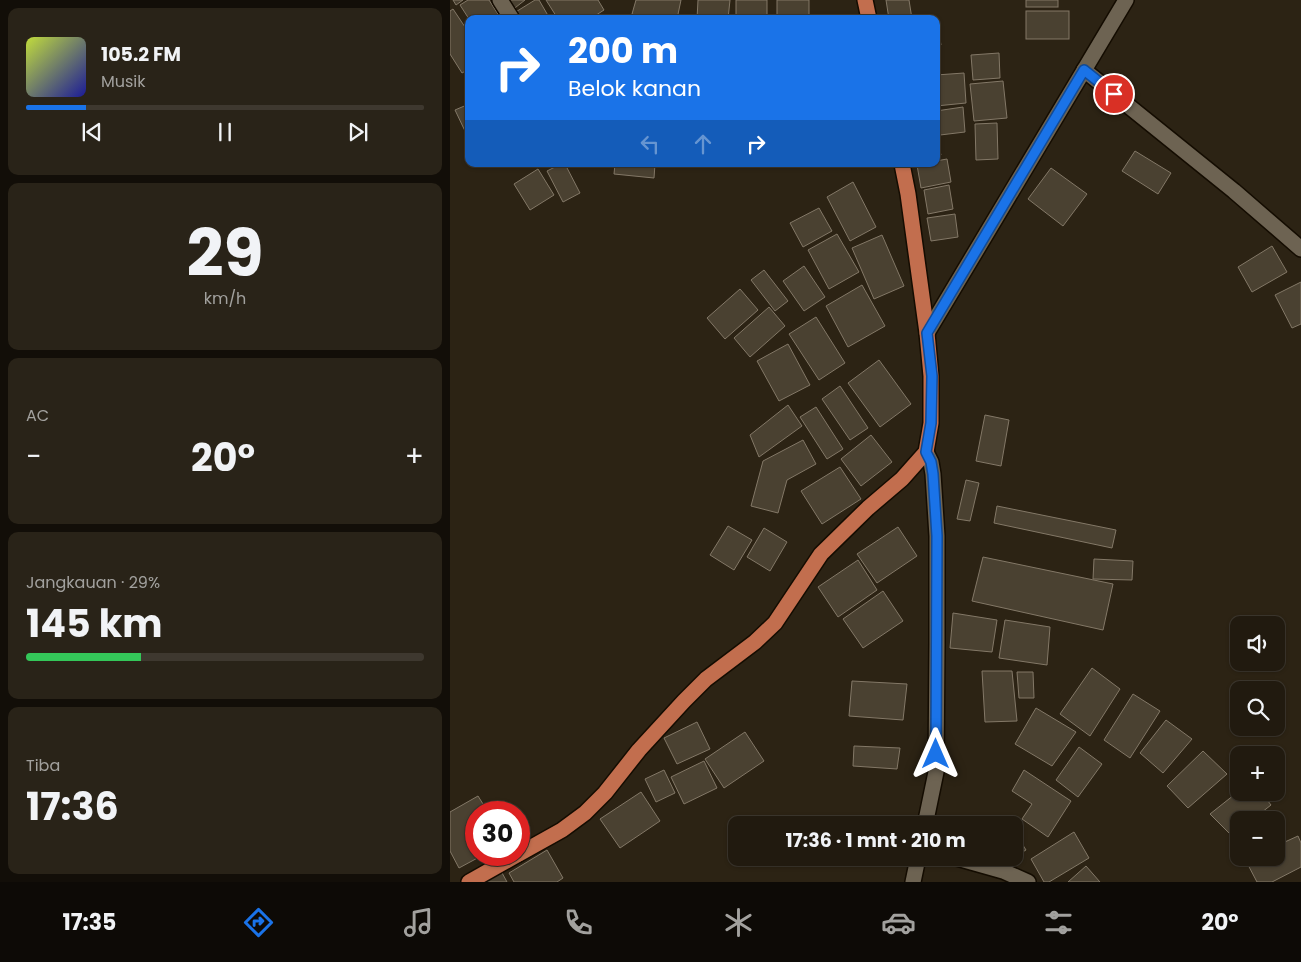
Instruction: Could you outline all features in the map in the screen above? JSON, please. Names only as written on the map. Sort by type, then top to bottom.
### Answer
[{"type":"main road","points":[[865,0],[869,15]]},
{"type":"main road","points":[[530,847],[562,830],[585,813],[605,793],[639,750],[684,701],[706,679],[755,642],[774,623],[821,554],[868,508],[902,479],[926,452],[931,423],[932,376],[908,194],[903,167]]},
{"type":"main road","points":[[469,882],[497,866]]},
{"type":"street","points":[[500,0],[509,15]]},
{"type":"street","points":[[927,333],[1126,0]]},
{"type":"street","points":[[1084,70],[1234,191],[1301,249]]},
{"type":"street","points":[[926,452],[931,462],[933,474],[937,536],[936,772],[927,816]]},
{"type":"street","points":[[913,882],[916,866]]},
{"type":"street","points":[[985,866],[1003,871],[1028,882]]},
{"type":"building","points":[[453,0],[463,0],[456,5]]},
{"type":"building","points":[[468,0],[489,0],[498,15],[466,15],[460,5]]},
{"type":"building","points":[[503,0],[525,0],[511,11]]},
{"type":"building","points":[[535,0],[539,0],[548,15],[515,15],[514,13]]},
{"type":"building","points":[[546,0],[598,0],[604,10],[596,15],[555,15]]},
{"type":"building","points":[[636,0],[681,0],[678,15],[632,14]]},
{"type":"building","points":[[698,0],[730,0],[728,15],[697,15]]},
{"type":"building","points":[[736,0],[767,0],[767,15],[736,15]]},
{"type":"building","points":[[777,0],[809,0],[809,15],[777,15]]},
{"type":"building","points":[[886,0],[909,0],[911,15],[888,15]]},
{"type":"building","points":[[1026,0],[1058,0],[1058,7],[1026,7]]},
{"type":"building","points":[[453,9],[465,27],[465,71],[462,73],[450,54],[450,11]]},
{"type":"building","points":[[1026,11],[1069,11],[1069,39],[1026,39]]},
{"type":"building","points":[[999,53],[1000,78],[973,80],[971,55]]},
{"type":"building","points":[[964,73],[966,103],[940,106],[940,75]]},
{"type":"building","points":[[1003,81],[1007,118],[974,121],[970,84]]},
{"type":"building","points":[[465,106],[465,131],[455,110]]},
{"type":"building","points":[[963,107],[965,132],[940,135],[940,110]]},
{"type":"building","points":[[997,123],[998,159],[976,160],[975,124]]},
{"type":"building","points":[[1135,151],[1171,173],[1158,194],[1122,171]]},
{"type":"building","points":[[947,159],[951,182],[921,188],[917,167],[940,167],[940,160]]},
{"type":"building","points":[[555,167],[567,167],[580,193],[563,202],[547,171]]},
{"type":"building","points":[[615,167],[655,167],[654,178],[614,174]]},
{"type":"building","points":[[1051,168],[1087,194],[1063,226],[1028,199]]},
{"type":"building","points":[[538,169],[554,195],[530,210],[514,184]]},
{"type":"building","points":[[853,182],[876,227],[850,241],[827,197]]},
{"type":"building","points":[[949,185],[953,209],[928,214],[924,190]]},
{"type":"building","points":[[819,208],[832,231],[803,247],[790,223]]},
{"type":"building","points":[[955,214],[958,237],[931,241],[927,218]]},
{"type":"building","points":[[837,234],[859,272],[829,289],[808,250]]},
{"type":"building","points":[[882,235],[904,286],[874,299],[852,248]]},
{"type":"building","points":[[1272,246],[1287,272],[1252,292],[1238,267]]},
{"type":"building","points":[[804,266],[825,297],[804,311],[783,281]]},
{"type":"building","points":[[764,270],[788,301],[775,311],[751,280]]},
{"type":"building","points":[[1301,282],[1301,324],[1292,328],[1275,295]]},
{"type":"building","points":[[862,285],[885,326],[848,347],[826,306]]},
{"type":"building","points":[[740,289],[758,310],[725,339],[707,318]]},
{"type":"building","points":[[769,307],[785,326],[750,357],[734,338]]},
{"type":"building","points":[[816,317],[845,363],[819,380],[789,334]]},
{"type":"building","points":[[788,344],[810,385],[779,401],[757,361]]},
{"type":"building","points":[[879,360],[911,404],[880,427],[848,383]]},
{"type":"building","points":[[840,386],[868,428],[850,440],[822,399]]},
{"type":"building","points":[[788,405],[802,426],[759,457],[750,435]]},
{"type":"building","points":[[816,407],[843,449],[827,459],[800,417]]},
{"type":"building","points":[[985,415],[1009,420],[1001,466],[976,461]]},
{"type":"building","points":[[871,435],[892,462],[861,486],[841,459]]},
{"type":"building","points":[[803,440],[816,464],[787,480],[778,513],[751,506],[763,461]]},
{"type":"building","points":[[840,467],[861,499],[822,524],[801,491]]},
{"type":"building","points":[[966,480],[979,483],[970,521],[957,519]]},
{"type":"building","points":[[997,506],[1116,530],[1112,548],[994,523]]},
{"type":"building","points":[[728,526],[752,540],[734,570],[710,555]]},
{"type":"building","points":[[898,527],[917,556],[877,583],[857,554]]},
{"type":"building","points":[[764,528],[787,542],[770,571],[747,557]]},
{"type":"building","points":[[983,557],[1113,584],[1103,630],[972,601]]},
{"type":"building","points":[[1094,559],[1133,561],[1132,580],[1093,579]]},
{"type":"building","points":[[858,560],[877,590],[838,617],[818,587]]},
{"type":"building","points":[[883,591],[903,621],[863,648],[843,619]]},
{"type":"building","points":[[953,613],[997,620],[992,652],[950,648]]},
{"type":"building","points":[[1005,620],[1050,627],[1047,665],[999,658]]},
{"type":"building","points":[[1092,668],[1120,689],[1090,736],[1060,714]]},
{"type":"building","points":[[982,671],[1012,671],[1017,721],[985,722]]},
{"type":"building","points":[[1017,672],[1033,672],[1034,698],[1019,698]]},
{"type":"building","points":[[852,681],[907,684],[903,720],[849,716]]},
{"type":"building","points":[[1133,694],[1160,711],[1130,758],[1104,740]]},
{"type":"building","points":[[1036,708],[1076,732],[1052,766],[1015,744]]},
{"type":"building","points":[[1166,720],[1192,739],[1163,773],[1140,753]]},
{"type":"building","points":[[697,722],[710,749],[677,764],[664,738]]},
{"type":"building","points":[[745,732],[764,761],[724,788],[705,759]]},
{"type":"building","points":[[854,746],[900,748],[897,769],[853,766]]},
{"type":"building","points":[[1079,747],[1102,764],[1078,797],[1056,780]]},
{"type":"building","points":[[1203,751],[1227,774],[1188,808],[1167,786]]},
{"type":"building","points":[[704,761],[717,788],[684,804],[671,777]]},
{"type":"building","points":[[664,770],[675,793],[656,802],[645,779]]},
{"type":"building","points":[[1024,770],[1071,801],[1048,837],[1023,820],[1032,804],[1012,791]]},
{"type":"building","points":[[641,792],[660,821],[620,848],[600,819]]},
{"type":"building","points":[[478,796],[481,801],[469,801]]},
{"type":"building","points":[[1230,798],[1230,801],[1268,801],[1271,805],[1263,811],[1230,811],[1230,834],[1210,814]]},
{"type":"building","points":[[465,803],[465,865],[459,868],[450,851],[450,812]]},
{"type":"building","points":[[1074,832],[1089,858],[1049,882],[1044,882],[1031,859]]},
{"type":"building","points":[[1298,836],[1301,843],[1301,867],[1272,882],[1257,882],[1249,866],[1285,866],[1285,842]]},
{"type":"building","points":[[547,850],[563,878],[557,882],[514,882],[509,873],[521,866],[530,866],[530,860]]},
{"type":"building","points":[[1086,866],[1100,882],[1068,882]]},
{"type":"building","points":[[501,871],[507,882],[482,882]]},
{"type":"route","points":[[936,754],[937,536],[933,474],[931,462],[926,452],[931,423],[932,376],[927,333],[1084,70],[1114,94]]}]
